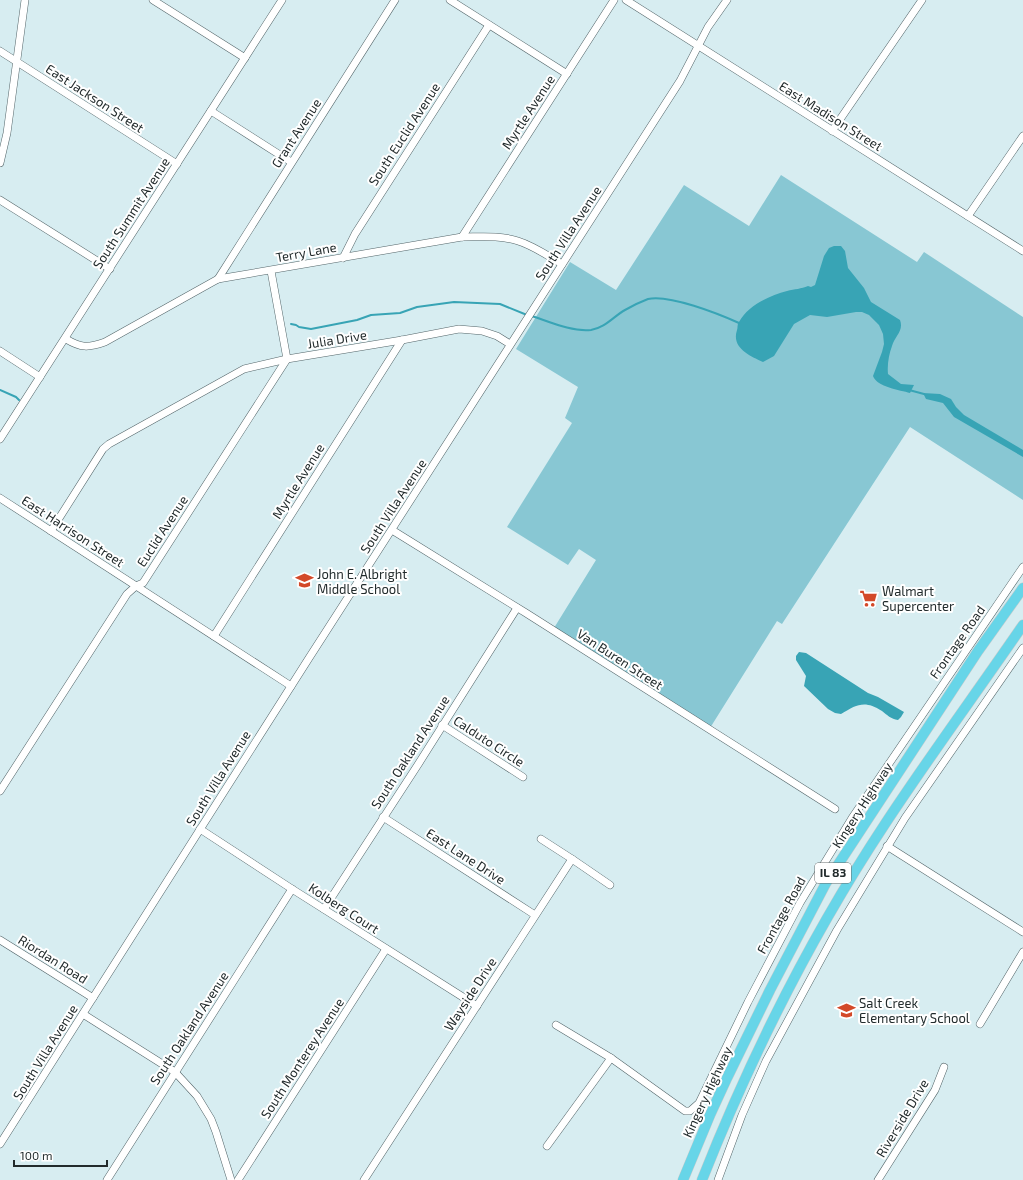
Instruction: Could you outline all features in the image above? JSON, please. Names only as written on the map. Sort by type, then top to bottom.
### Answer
[{"type":"highway","name":"Kingery Highway","points":[[683,1180],[727,1078],[780,970],[826,883],[978,651],[1023,588]]},
{"type":"highway","name":"IL 83","points":[[702,1180],[757,1051],[831,911],[885,824],[1023,625]]},
{"type":"street","points":[[0,163],[7,133],[25,0]]},
{"type":"street","points":[[153,0],[245,58]]},
{"type":"street","name":"South Summit Avenue","points":[[0,439],[66,339],[282,0]]},
{"type":"street","name":"Grant Avenue","points":[[218,279],[395,0]]},
{"type":"street","points":[[450,0],[567,74]]},
{"type":"street","name":"Myrtle Avenue","points":[[462,237],[614,0]]},
{"type":"street","name":"East Madison Street","points":[[626,0],[1023,251]]},
{"type":"street","name":"South Villa Avenue","points":[[0,1144],[291,686],[680,81],[708,27],[727,0]]},
{"type":"street","points":[[832,131],[922,0]]},
{"type":"street","name":"South Euclid Avenue","points":[[343,258],[355,234],[489,25]]},
{"type":"street","name":"East Jackson Street","points":[[0,51],[177,164]]},
{"type":"street","points":[[211,111],[291,162]]},
{"type":"street","points":[[968,216],[1023,136]]},
{"type":"street","points":[[0,200],[110,269]]},
{"type":"street","name":"Terry Lane","points":[[66,339],[79,346],[95,346],[105,342],[218,279],[462,237],[485,236],[518,241],[536,249],[562,264]]},
{"type":"street","points":[[271,271],[287,359]]},
{"type":"street","name":"Julia Drive","points":[[51,531],[103,448],[244,369],[287,359],[459,329],[486,332],[497,336],[510,344]]},
{"type":"street","name":"Myrtle Avenue","points":[[214,636],[402,340]]},
{"type":"street","points":[[0,351],[40,377]]},
{"type":"street","name":"Euclid Avenue","points":[[0,791],[127,594],[136,586],[143,583],[287,359]]},
{"type":"street","name":"East Harrison Street","points":[[0,498],[291,686]]},
{"type":"street","name":"Van Buren Street","points":[[392,530],[835,809]]},
{"type":"street","name":"Frontage Road","points":[[556,1025],[611,1058],[685,1111],[690,1111],[699,1103],[748,1002],[800,903],[852,818],[1023,567]]},
{"type":"street","name":"South Oakland Avenue","points":[[324,909],[517,608]]},
{"type":"street","points":[[718,1180],[742,1115],[766,1061],[837,930],[908,813],[1023,648]]},
{"type":"street","name":"Calduto Circle","points":[[442,725],[523,777]]},
{"type":"street","name":"East Lane Drive","points":[[383,817],[535,915]]},
{"type":"street","name":"Kolberg Court","points":[[200,829],[477,1006]]},
{"type":"street","points":[[541,839],[610,885]]},
{"type":"street","points":[[887,846],[1023,932]]},
{"type":"street","name":"Wayside Drive","points":[[364,1180],[572,859]]},
{"type":"street","name":"South Oakland Avenue","points":[[107,1180],[292,889]]},
{"type":"street","name":"Riordan Road","points":[[0,940],[93,998]]},
{"type":"street","name":"South Monterey Avenue","points":[[238,1180],[386,949]]},
{"type":"street","points":[[980,1024],[1023,952]]},
{"type":"street","points":[[83,1014],[175,1072],[197,1096],[216,1132],[231,1180]]},
{"type":"street","points":[[548,1146],[611,1058]]},
{"type":"street","name":"Riverside Drive","points":[[878,1180],[935,1090],[944,1067]]},
{"type":"shaded area","points":[[781,175],[917,262],[924,252],[1023,317],[1023,500],[910,427],[782,624],[777,621],[710,728],[554,628],[596,560],[579,549],[568,565],[507,527],[572,423],[565,418],[578,387],[516,349],[570,262],[616,290],[684,185],[749,226]]},
{"type":"shaded area","points":[[841,246],[845,251],[848,268],[864,288],[871,302],[900,320],[901,327],[893,342],[889,356],[888,374],[901,384],[914,385],[910,393],[884,385],[875,380],[873,376],[884,344],[883,334],[879,325],[869,315],[862,312],[827,317],[810,315],[794,324],[774,356],[763,362],[747,354],[739,346],[736,336],[738,323],[743,316],[753,306],[766,299],[787,291],[815,285],[824,256],[829,248]]},
{"type":"shaded area","points":[[923,393],[940,394],[951,399],[964,415],[1023,450],[1023,457],[954,417],[943,403],[926,399]]},
{"type":"shaded area","points":[[799,652],[806,653],[868,693],[904,712],[901,717],[898,720],[893,719],[882,711],[866,704],[852,708],[841,714],[835,713],[828,709],[804,686],[806,676],[796,660],[796,656]]},
{"type":"waterway","points":[[532,316],[576,330],[591,330],[601,327],[621,312],[636,304],[648,299],[657,298],[681,302],[739,323]]},
{"type":"waterway","points":[[291,324],[311,329],[357,320],[371,315],[400,313],[417,307],[454,302],[500,304],[527,315]]},
{"type":"waterway","points":[[0,390],[16,397],[19,400]]},
{"type":"waterway","points":[[909,390],[924,394]]},
{"type":"place","name":"John E. Albright Middle School","points":[[304,581]]},
{"type":"place","name":"Walmart Supercenter","points":[[869,598]]},
{"type":"place","name":"Salt Creek Elementary School","points":[[846,1010]]}]
